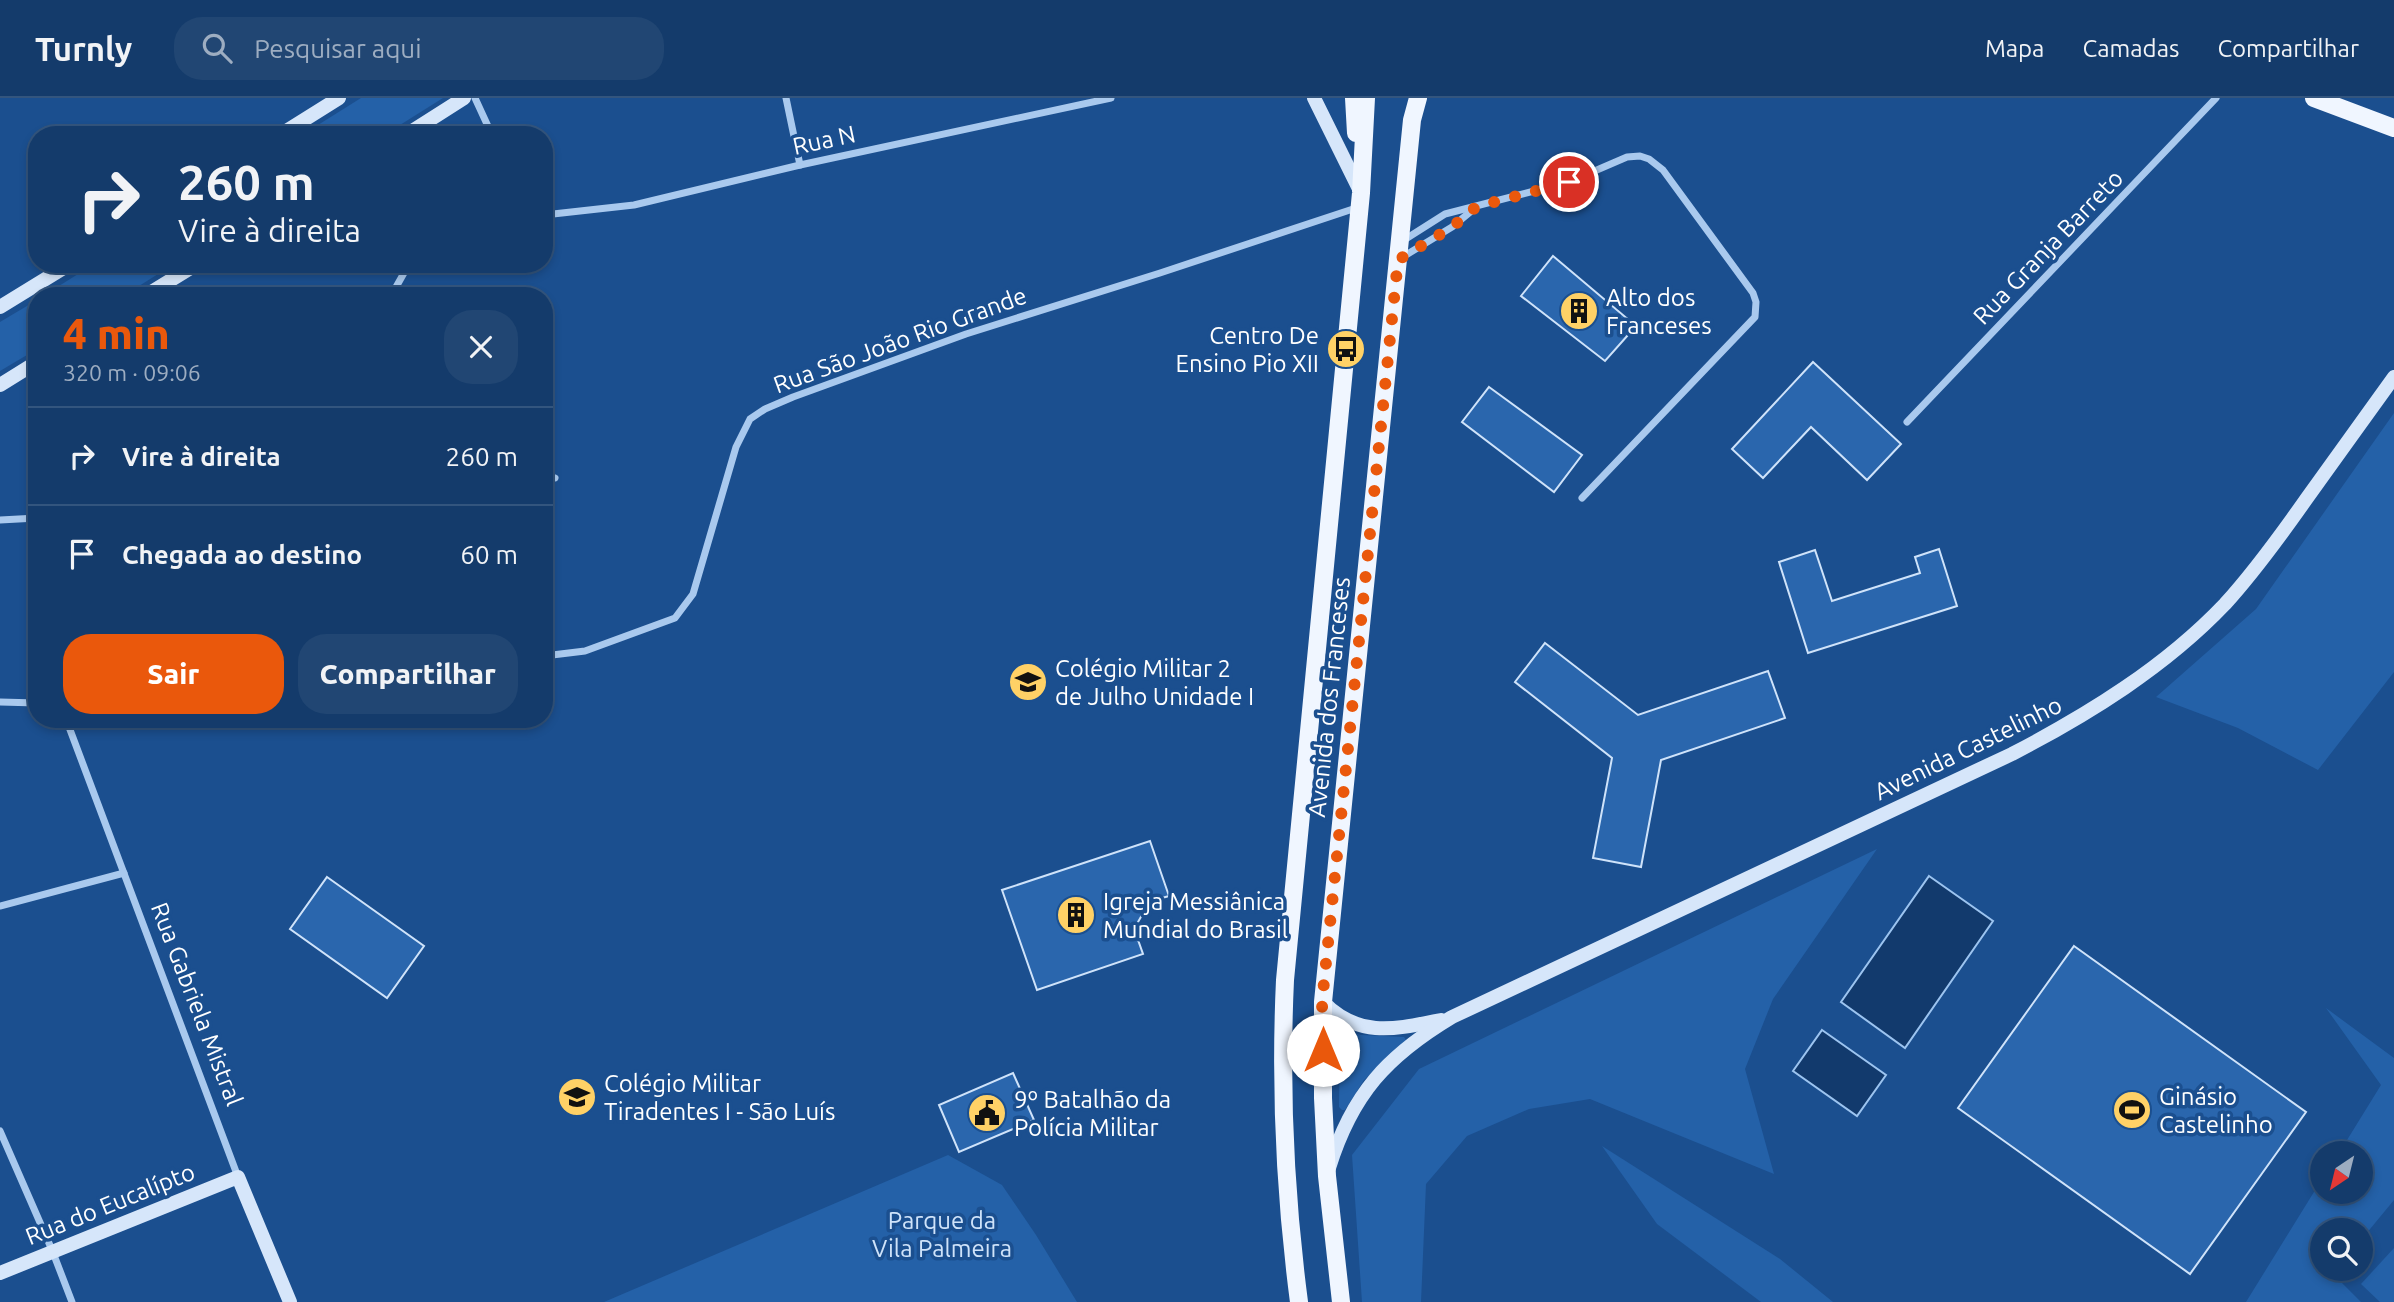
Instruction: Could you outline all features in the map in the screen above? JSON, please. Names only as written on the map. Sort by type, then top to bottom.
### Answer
[{"type":"main road","points":[[2314,98],[2394,128]]},
{"type":"main road","name":"Avenida dos Franceses","points":[[1340,1302],[1327,1175],[1322,1002],[1412,120],[1418,99]]},
{"type":"main road","name":"Avenida dos Franceses","points":[[1299,1302],[1286,1174],[1282,1083],[1285,980],[1360,200],[1364,100]]},
{"type":"street","points":[[420,126],[464,98]]},
{"type":"street","points":[[475,98],[488,126]]},
{"type":"street","points":[[786,98],[800,165]]},
{"type":"street","name":"Rua N","points":[[553,214],[635,205],[800,165],[1111,98]]},
{"type":"street","points":[[1314,98],[1360,200]]},
{"type":"street","name":"Rua Granja Barreto","points":[[1907,422],[2216,98]]},
{"type":"street","points":[[294,126],[337,99]]},
{"type":"street","points":[[1400,242],[1445,214],[1569,182],[1627,157],[1640,156],[1664,170],[1753,293],[1756,302],[1755,317],[1582,498]]},
{"type":"street","name":"Rua São João Rio Grande","points":[[553,655],[585,652],[675,618],[683,610],[693,594],[736,447],[750,419],[765,410],[793,397],[966,334],[1160,273],[1360,200]]},
{"type":"street","points":[[1398,260],[1452,227],[1476,207]]},
{"type":"street","points":[[33,287],[55,273]]},
{"type":"street","points":[[160,287],[182,273]]},
{"type":"street","points":[[0,307],[28,290]]},
{"type":"street","points":[[0,385],[28,368]]},
{"type":"street","name":"Avenida Castelinho","points":[[1327,1175],[1349,1115],[1373,1081],[1416,1040],[1452,1017],[2012,754],[2069,725],[2116,694],[2184,643],[2225,604],[2264,558],[2394,377]]},
{"type":"street","points":[[0,520],[28,518]]},
{"type":"street","points":[[0,702],[28,703]]},
{"type":"street","name":"Rua Gabriela Mistral","points":[[69,728],[238,1177],[290,1302]]},
{"type":"street","points":[[0,906],[124,873]]},
{"type":"street","name":"Avenida Castelinho","points":[[1322,1002],[1352,1023],[1372,1028],[1394,1028],[1452,1017]]},
{"type":"street","points":[[0,1130],[2,1143],[52,1251],[72,1302]]},
{"type":"street","name":"Rua do Eucalípto","points":[[0,1273],[238,1177]]},
{"type":"green space","points":[[361,98],[443,98],[398,126],[316,126]]},
{"type":"green space","points":[[80,273],[160,273],[137,287],[57,287]]},
{"type":"green space","points":[[28,305],[28,354],[0,371],[0,322]]},
{"type":"green space","points":[[2394,413],[2394,672],[2318,770],[2238,728],[2156,697],[2256,609]]},
{"type":"green space","points":[[1877,849],[1773,999],[1745,1069],[1774,1174],[1590,1099],[1529,1109],[1467,1136],[1426,1184],[1421,1302],[1362,1302],[1352,1155],[1419,1069]]},
{"type":"green space","points":[[2326,1008],[2394,1058],[2394,1200],[2373,1225],[2373,1218],[2310,1218],[2310,1281],[2340,1281],[2361,1302],[2246,1302],[2310,1198],[2310,1204],[2373,1204],[2373,1141],[2346,1141],[2381,1085]]},
{"type":"green space","points":[[1344,1030],[1361,1035],[1404,1037],[1406,1040],[1364,1080],[1345,1110],[1342,1110],[1339,1107],[1340,1032]]},
{"type":"green space","points":[[1602,1146],[1780,1259],[1833,1302],[1761,1302],[1657,1224]]},
{"type":"green space","name":"Parque da Vila Palmeira","points":[[948,1155],[1002,1185],[1077,1302],[604,1302]]},
{"type":"green space","points":[[2394,1248],[2394,1302],[2380,1302],[2361,1284],[2364,1281],[2373,1281],[2373,1271]]},
{"type":"shaded area","points":[[1929,876],[1993,921],[1905,1048],[1841,1002]]},
{"type":"shaded area","points":[[1822,1030],[1886,1075],[1857,1116],[1793,1071]]},
{"type":"building","name":"Alto dos Franceses","points":[[1553,256],[1636,326],[1605,361],[1521,296]]},
{"type":"building","points":[[1813,362],[1901,444],[1867,480],[1811,427],[1763,478],[1732,449]]},
{"type":"building","points":[[1489,387],[1582,455],[1554,492],[1462,422]]},
{"type":"building","points":[[1939,549],[1957,606],[1808,653],[1779,562],[1815,550],[1832,601],[1920,573],[1915,557]]},
{"type":"building","points":[[1545,643],[1638,715],[1768,671],[1785,718],[1661,760],[1641,867],[1593,858],[1612,758],[1515,682]]},
{"type":"building","name":"Igreja Messiânica Mundial do Brasil","points":[[1150,841],[1169,896],[1155,900],[1146,908],[1138,922],[1137,937],[1143,954],[1037,990],[1002,890]]},
{"type":"building","points":[[327,877],[424,946],[387,998],[290,929]]},
{"type":"building","name":"Ginásio Castelinho","points":[[2074,946],[2306,1112],[2190,1274],[1958,1108]]},
{"type":"building","name":"9º Batalhão da Polícia Militar","points":[[1013,1073],[1034,1120],[959,1152],[939,1105]]},
{"type":"place","name":"Alto dos Franceses","points":[[1579,311]]},
{"type":"place","name":"Centro De Ensino Pio XII","points":[[1346,349]]},
{"type":"place","name":"Colégio Militar 2 de Julho Unidade I","points":[[1028,682]]},
{"type":"place","name":"Igreja Messiânica Mundial do Brasil","points":[[1076,915]]},
{"type":"place","name":"Colégio Militar Tiradentes I - São Luís","points":[[577,1097]]},
{"type":"place","name":"Ginásio Castelinho","points":[[2132,1110]]},
{"type":"place","name":"9º Batalhão da Polícia Militar","points":[[987,1113]]},
{"type":"route","points":[[1323,1050],[1322,1002],[1398,260],[1452,227],[1476,207],[1569,182]]}]
